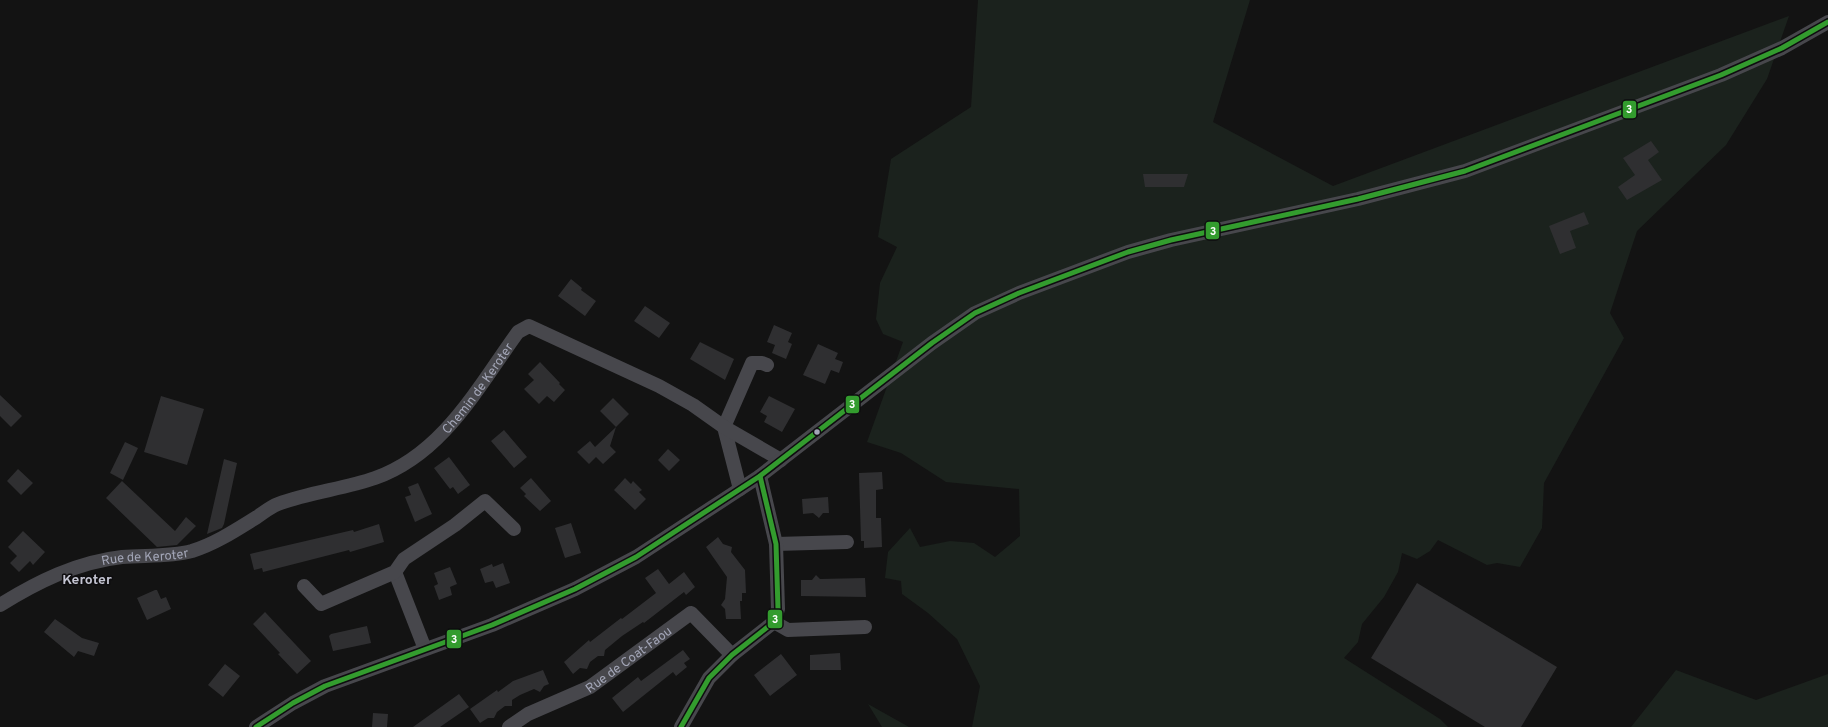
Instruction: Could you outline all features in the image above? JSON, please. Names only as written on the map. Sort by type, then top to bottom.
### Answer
[{"type":"street","points":[[256,727],[293,703],[325,686],[424,649],[492,626],[575,589],[643,553],[760,476],[932,343],[975,313],[1019,293],[1128,252],[1171,240],[1358,199],[1464,171],[1721,75],[1782,48],[1828,22]]},
{"type":"street","name":"Chemin de Keroter","points":[[224,537],[277,505],[376,478],[400,467],[419,455],[436,441],[450,426],[518,332],[529,326],[659,386],[694,405],[724,427],[781,460]]},
{"type":"street","points":[[740,489],[724,427],[752,363],[762,363],[767,365]]},
{"type":"street","points":[[681,727],[710,678],[732,655],[774,622],[778,609],[776,544],[760,476]]},
{"type":"street","points":[[304,586],[321,604],[395,572],[404,559],[455,525],[485,501],[514,529]]},
{"type":"street","name":"Rue de Keroter","points":[[0,605],[26,590],[61,573],[91,563],[120,558],[159,556],[191,551],[224,537]]},
{"type":"street","points":[[776,544],[847,542]]},
{"type":"street","points":[[395,572],[424,649]]},
{"type":"street","name":"Rue de Coat-Faou","points":[[509,727],[528,714],[590,687],[692,613],[732,655]]},
{"type":"street","points":[[774,622],[788,630],[865,628]]},
{"type":"shaded area","points":[[978,0],[1250,0],[1213,122],[1333,186],[1789,16],[1767,79],[1726,145],[1637,231],[1610,313],[1624,338],[1544,483],[1542,528],[1520,567],[1497,563],[1487,565],[1438,540],[1430,551],[1417,559],[1402,553],[1398,572],[1384,597],[1362,624],[1358,642],[1344,658],[1440,719],[1448,727],[972,727],[980,686],[957,639],[928,613],[902,594],[901,581],[885,578],[888,552],[910,528],[920,547],[950,541],[974,543],[995,557],[1020,536],[1019,489],[946,482],[901,453],[867,442],[903,342],[883,334],[876,319],[880,283],[897,247],[878,237],[891,159],[971,107]]},
{"type":"shaded area","points":[[1676,670],[1756,700],[1828,674],[1828,727],[1631,727]]},
{"type":"shaded area","points":[[868,704],[909,727],[882,727]]},
{"type":"building","points":[[1651,141],[1659,152],[1648,160],[1662,180],[1627,200],[1618,187],[1635,175],[1623,158]]},
{"type":"building","points":[[1143,174],[1188,174],[1184,187],[1145,187]]},
{"type":"building","points":[[1584,212],[1589,224],[1570,231],[1576,248],[1560,254],[1549,226]]},
{"type":"building","points":[[571,279],[582,288],[581,290],[596,301],[585,316],[558,296]]},
{"type":"building","points":[[645,306],[670,323],[659,338],[634,321]]},
{"type":"building","points":[[774,325],[792,333],[788,342],[792,344],[786,359],[772,353],[775,345],[767,342]]},
{"type":"building","points":[[700,342],[734,359],[725,380],[690,359]]},
{"type":"building","points":[[818,344],[838,353],[835,359],[843,362],[839,373],[831,370],[825,384],[803,375]]},
{"type":"building","points":[[540,362],[565,390],[554,402],[547,396],[539,404],[524,389],[534,380],[528,374]]},
{"type":"building","points":[[0,395],[22,416],[11,427],[0,416]]},
{"type":"building","points":[[161,396],[204,409],[187,465],[144,452]]},
{"type":"building","points":[[769,396],[795,409],[782,432],[764,422],[767,416],[760,412]]},
{"type":"building","points":[[613,398],[629,414],[616,427],[600,411]]},
{"type":"building","points":[[616,427],[610,446],[616,452],[603,464],[596,457],[589,464],[577,452],[590,441],[595,447]]},
{"type":"building","points":[[504,430],[527,457],[514,468],[491,441]]},
{"type":"building","points":[[125,442],[138,448],[123,480],[110,473]]},
{"type":"building","points":[[668,449],[680,460],[669,471],[658,460]]},
{"type":"building","points":[[449,457],[470,485],[458,494],[453,487],[450,489],[434,468]]},
{"type":"building","points":[[224,459],[237,463],[224,524],[222,528],[207,534]]},
{"type":"building","points":[[18,469],[33,483],[21,495],[7,481]]},
{"type":"building","points":[[882,472],[883,489],[876,490],[876,518],[881,518],[882,547],[864,548],[864,541],[861,541],[859,473]]},
{"type":"building","points":[[531,478],[551,501],[540,511],[524,496],[526,494],[520,488]]},
{"type":"building","points":[[625,478],[631,484],[633,481],[642,490],[639,492],[646,499],[635,510],[614,490]]},
{"type":"building","points":[[122,481],[175,531],[186,517],[196,526],[177,545],[157,547],[106,498]]},
{"type":"building","points":[[418,483],[432,514],[415,522],[405,497],[411,495],[408,487]]},
{"type":"building","points":[[828,497],[829,513],[823,513],[819,518],[813,513],[803,514],[802,499]]},
{"type":"building","points":[[571,523],[581,553],[565,558],[555,528]]},
{"type":"building","points":[[379,524],[384,542],[350,552],[349,550],[263,572],[262,568],[254,570],[250,554],[353,530],[354,532]]},
{"type":"building","points":[[23,531],[45,552],[33,565],[30,561],[19,572],[10,563],[17,556],[8,547]]},
{"type":"building","points":[[718,537],[723,544],[732,547],[731,552],[745,570],[746,593],[742,593],[742,601],[740,601],[741,619],[726,619],[725,609],[721,605],[725,599],[727,577],[706,547]]},
{"type":"building","points":[[503,563],[510,583],[496,588],[493,581],[485,583],[480,569],[492,564],[493,567]]},
{"type":"building","points":[[450,567],[457,584],[450,587],[452,595],[439,600],[434,586],[438,584],[434,573]]},
{"type":"building","points":[[658,569],[669,584],[684,572],[695,587],[686,595],[684,592],[644,623],[643,622],[622,636],[605,650],[604,656],[598,656],[590,662],[587,669],[580,668],[573,674],[564,662],[589,640],[590,642],[656,593],[645,578]]},
{"type":"building","points":[[816,575],[820,579],[865,578],[866,597],[801,596],[801,580],[812,580]]},
{"type":"building","points":[[1417,583],[1557,667],[1521,727],[1485,727],[1371,658]]},
{"type":"building","points":[[157,590],[161,599],[166,597],[171,609],[147,620],[137,598]]},
{"type":"building","points":[[265,612],[311,661],[297,674],[253,624]]},
{"type":"building","points":[[55,619],[82,638],[99,643],[94,656],[78,651],[74,657],[44,632]]},
{"type":"building","points":[[367,626],[371,643],[333,651],[329,636],[331,634]]},
{"type":"building","points":[[683,650],[690,659],[684,663],[687,667],[676,676],[673,672],[623,712],[612,698],[638,677],[641,681]]},
{"type":"building","points":[[840,653],[841,670],[810,670],[810,655]]},
{"type":"building","points":[[781,654],[797,675],[770,696],[754,675]]},
{"type":"building","points":[[225,664],[240,676],[223,697],[208,685]]},
{"type":"building","points":[[543,670],[549,684],[544,686],[540,692],[534,689],[520,695],[512,700],[512,706],[505,706],[497,712],[494,718],[488,718],[480,723],[470,709],[513,681]]},
{"type":"building","points":[[459,694],[469,707],[440,727],[413,727]]},
{"type":"building","points":[[373,713],[388,714],[387,727],[372,727]]},
{"type":"transit line","name":"3","points":[[256,727],[293,703],[325,686],[492,625],[575,589],[636,557],[760,476],[932,343],[975,313],[1019,293],[1128,252],[1171,240],[1358,199],[1465,171],[1721,75],[1782,48],[1828,22]]},
{"type":"transit line","name":"3","points":[[681,727],[709,678],[732,655],[774,622],[778,609],[776,544],[760,476]]},
{"type":"district","name":"Keroter","points":[[87,579]]}]
